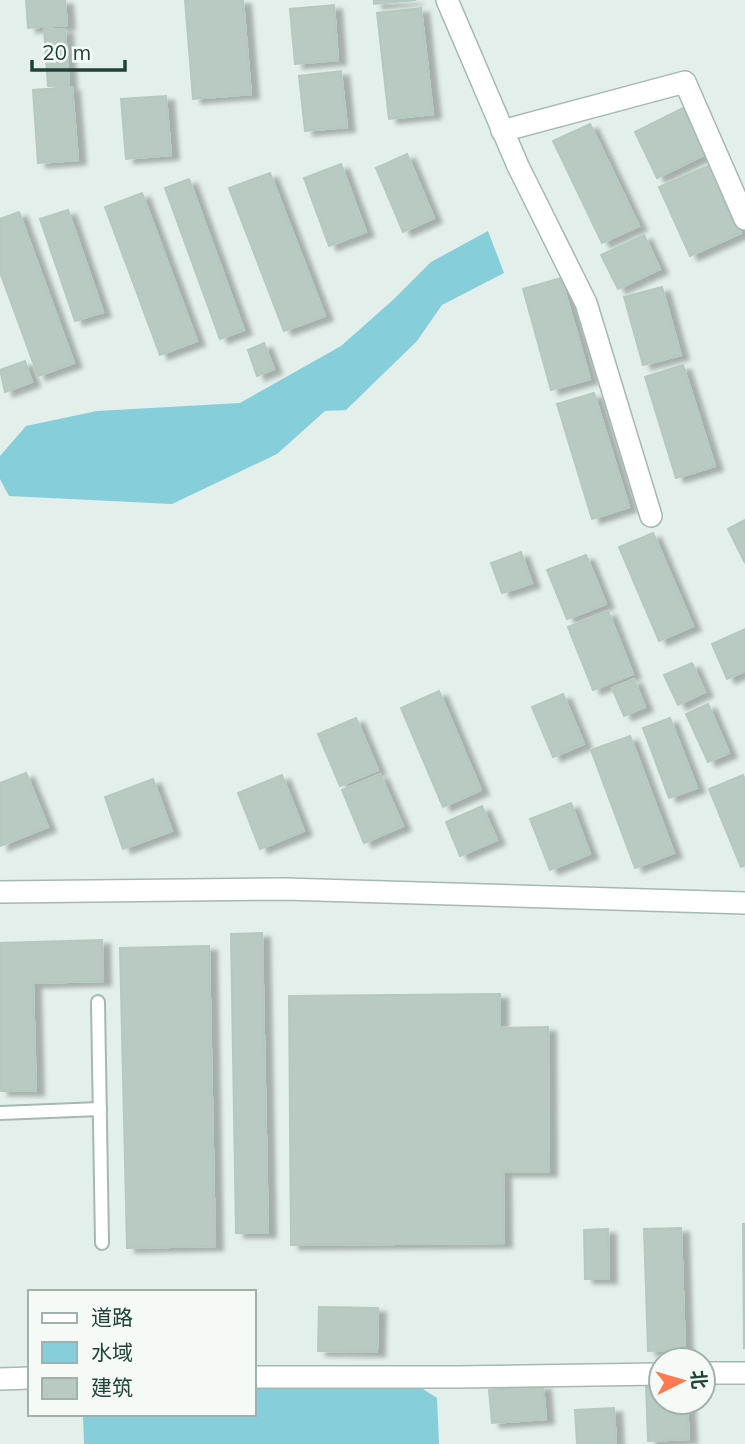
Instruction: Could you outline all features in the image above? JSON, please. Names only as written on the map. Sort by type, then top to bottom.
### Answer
[{"type":"street","points":[[447,0],[502,131],[586,303],[651,516]]},
{"type":"street","points":[[502,131],[685,82],[745,219]]},
{"type":"street","points":[[0,892],[285,889],[745,904]]},
{"type":"street","points":[[717,1373],[745,1373]]},
{"type":"street","points":[[256,1377],[647,1374]]},
{"type":"street","points":[[0,1379],[28,1378]]},
{"type":"lane","points":[[98,1002],[102,1243]]},
{"type":"lane","points":[[0,1113],[100,1109]]},
{"type":"water","points":[[488,231],[504,273],[442,305],[417,341],[346,410],[325,411],[277,454],[172,504],[9,496],[0,479],[0,456],[26,426],[97,411],[240,403],[341,346],[431,262]]},
{"type":"water","points":[[342,1385],[423,1389],[437,1398],[439,1444],[84,1444],[83,1416],[256,1416],[256,1387]]},
{"type":"building","points":[[26,0],[65,0],[67,25],[28,28]]},
{"type":"building","points":[[185,0],[243,0],[251,94],[193,99]]},
{"type":"building","points":[[374,0],[416,0],[374,4]]},
{"type":"building","points":[[334,5],[338,60],[295,64],[290,9]]},
{"type":"building","points":[[421,8],[433,114],[389,119],[377,13]]},
{"type":"building","points":[[65,29],[69,85],[48,86],[44,30]]},
{"type":"building","points":[[341,71],[347,127],[305,131],[299,76]]},
{"type":"building","points":[[72,87],[78,160],[38,163],[33,90]]},
{"type":"building","points":[[166,96],[171,155],[126,159],[121,99]]},
{"type":"building","points":[[683,108],[706,154],[657,178],[635,132]]},
{"type":"building","points":[[590,124],[639,226],[602,243],[553,141]]},
{"type":"building","points":[[407,154],[434,218],[403,232],[376,168]]},
{"type":"building","points":[[341,164],[366,232],[329,246],[304,178]]},
{"type":"building","points":[[710,165],[741,233],[690,256],[659,187]]},
{"type":"building","points":[[270,173],[325,316],[284,331],[229,188]]},
{"type":"building","points":[[189,179],[244,330],[220,339],[165,188]]},
{"type":"building","points":[[142,193],[197,341],[160,355],[105,207]]},
{"type":"building","points":[[68,210],[103,312],[75,321],[40,219]]},
{"type":"building","points":[[19,212],[74,363],[38,376],[0,272],[0,219]]},
{"type":"building","points":[[644,235],[660,269],[618,289],[601,255]]},
{"type":"building","points":[[561,278],[590,379],[551,390],[523,289]]},
{"type":"building","points":[[662,287],[681,355],[643,365],[624,297]]},
{"type":"building","points":[[264,343],[274,369],[257,376],[248,350]]},
{"type":"building","points":[[25,361],[32,382],[5,392],[0,370]]},
{"type":"building","points":[[683,365],[715,466],[676,478],[645,377]]},
{"type":"building","points":[[594,393],[629,507],[592,519],[557,404]]},
{"type":"building","points":[[745,520],[745,563],[728,529]]},
{"type":"building","points":[[653,533],[693,626],[659,641],[619,547]]},
{"type":"building","points":[[521,552],[532,583],[502,593],[491,563]]},
{"type":"building","points":[[586,555],[606,604],[567,619],[547,570]]},
{"type":"building","points":[[608,611],[633,674],[593,690],[568,627]]},
{"type":"building","points":[[745,629],[745,671],[727,679],[712,644]]},
{"type":"building","points":[[692,663],[705,692],[678,705],[664,675]]},
{"type":"building","points":[[634,679],[645,707],[624,716],[612,688]]},
{"type":"building","points":[[439,691],[481,790],[443,807],[401,708]]},
{"type":"building","points":[[563,694],[584,744],[553,757],[532,707]]},
{"type":"building","points":[[708,704],[729,753],[708,762],[686,714]]},
{"type":"building","points":[[356,718],[378,770],[340,786],[318,734]]},
{"type":"building","points":[[670,718],[697,788],[669,798],[643,728]]},
{"type":"building","points":[[630,736],[674,853],[635,868],[591,750]]},
{"type":"building","points":[[26,773],[48,827],[0,846],[0,783]]},
{"type":"building","points":[[380,774],[403,826],[364,843],[342,790]]},
{"type":"building","points":[[282,775],[304,831],[260,849],[238,793]]},
{"type":"building","points":[[743,775],[745,865],[741,867],[709,789]]},
{"type":"building","points":[[153,779],[172,831],[123,849],[105,797]]},
{"type":"building","points":[[571,803],[590,854],[550,870],[530,819]]},
{"type":"building","points":[[482,806],[497,840],[460,856],[446,822]]},
{"type":"building","points":[[262,933],[268,1233],[236,1233],[231,934]]},
{"type":"building","points":[[102,940],[103,981],[33,983],[36,1091],[0,1091],[0,943]]},
{"type":"building","points":[[209,946],[215,1246],[127,1248],[120,948]]},
{"type":"building","points":[[500,994],[500,1028],[548,1027],[549,1172],[503,1172],[504,1243],[291,1245],[289,996]]},
{"type":"building","points":[[743,1224],[745,1224],[744,1349]]},
{"type":"building","points":[[681,1228],[685,1346],[648,1346],[644,1229]]},
{"type":"building","points":[[608,1229],[609,1279],[585,1279],[584,1230]]},
{"type":"building","points":[[319,1307],[378,1308],[377,1352],[318,1351]]},
{"type":"building","points":[[543,1385],[546,1419],[492,1423],[489,1390]]},
{"type":"building","points":[[614,1408],[616,1444],[577,1444],[575,1410]]},
{"type":"building","points":[[647,1416],[688,1416],[689,1439],[648,1441]]}]
